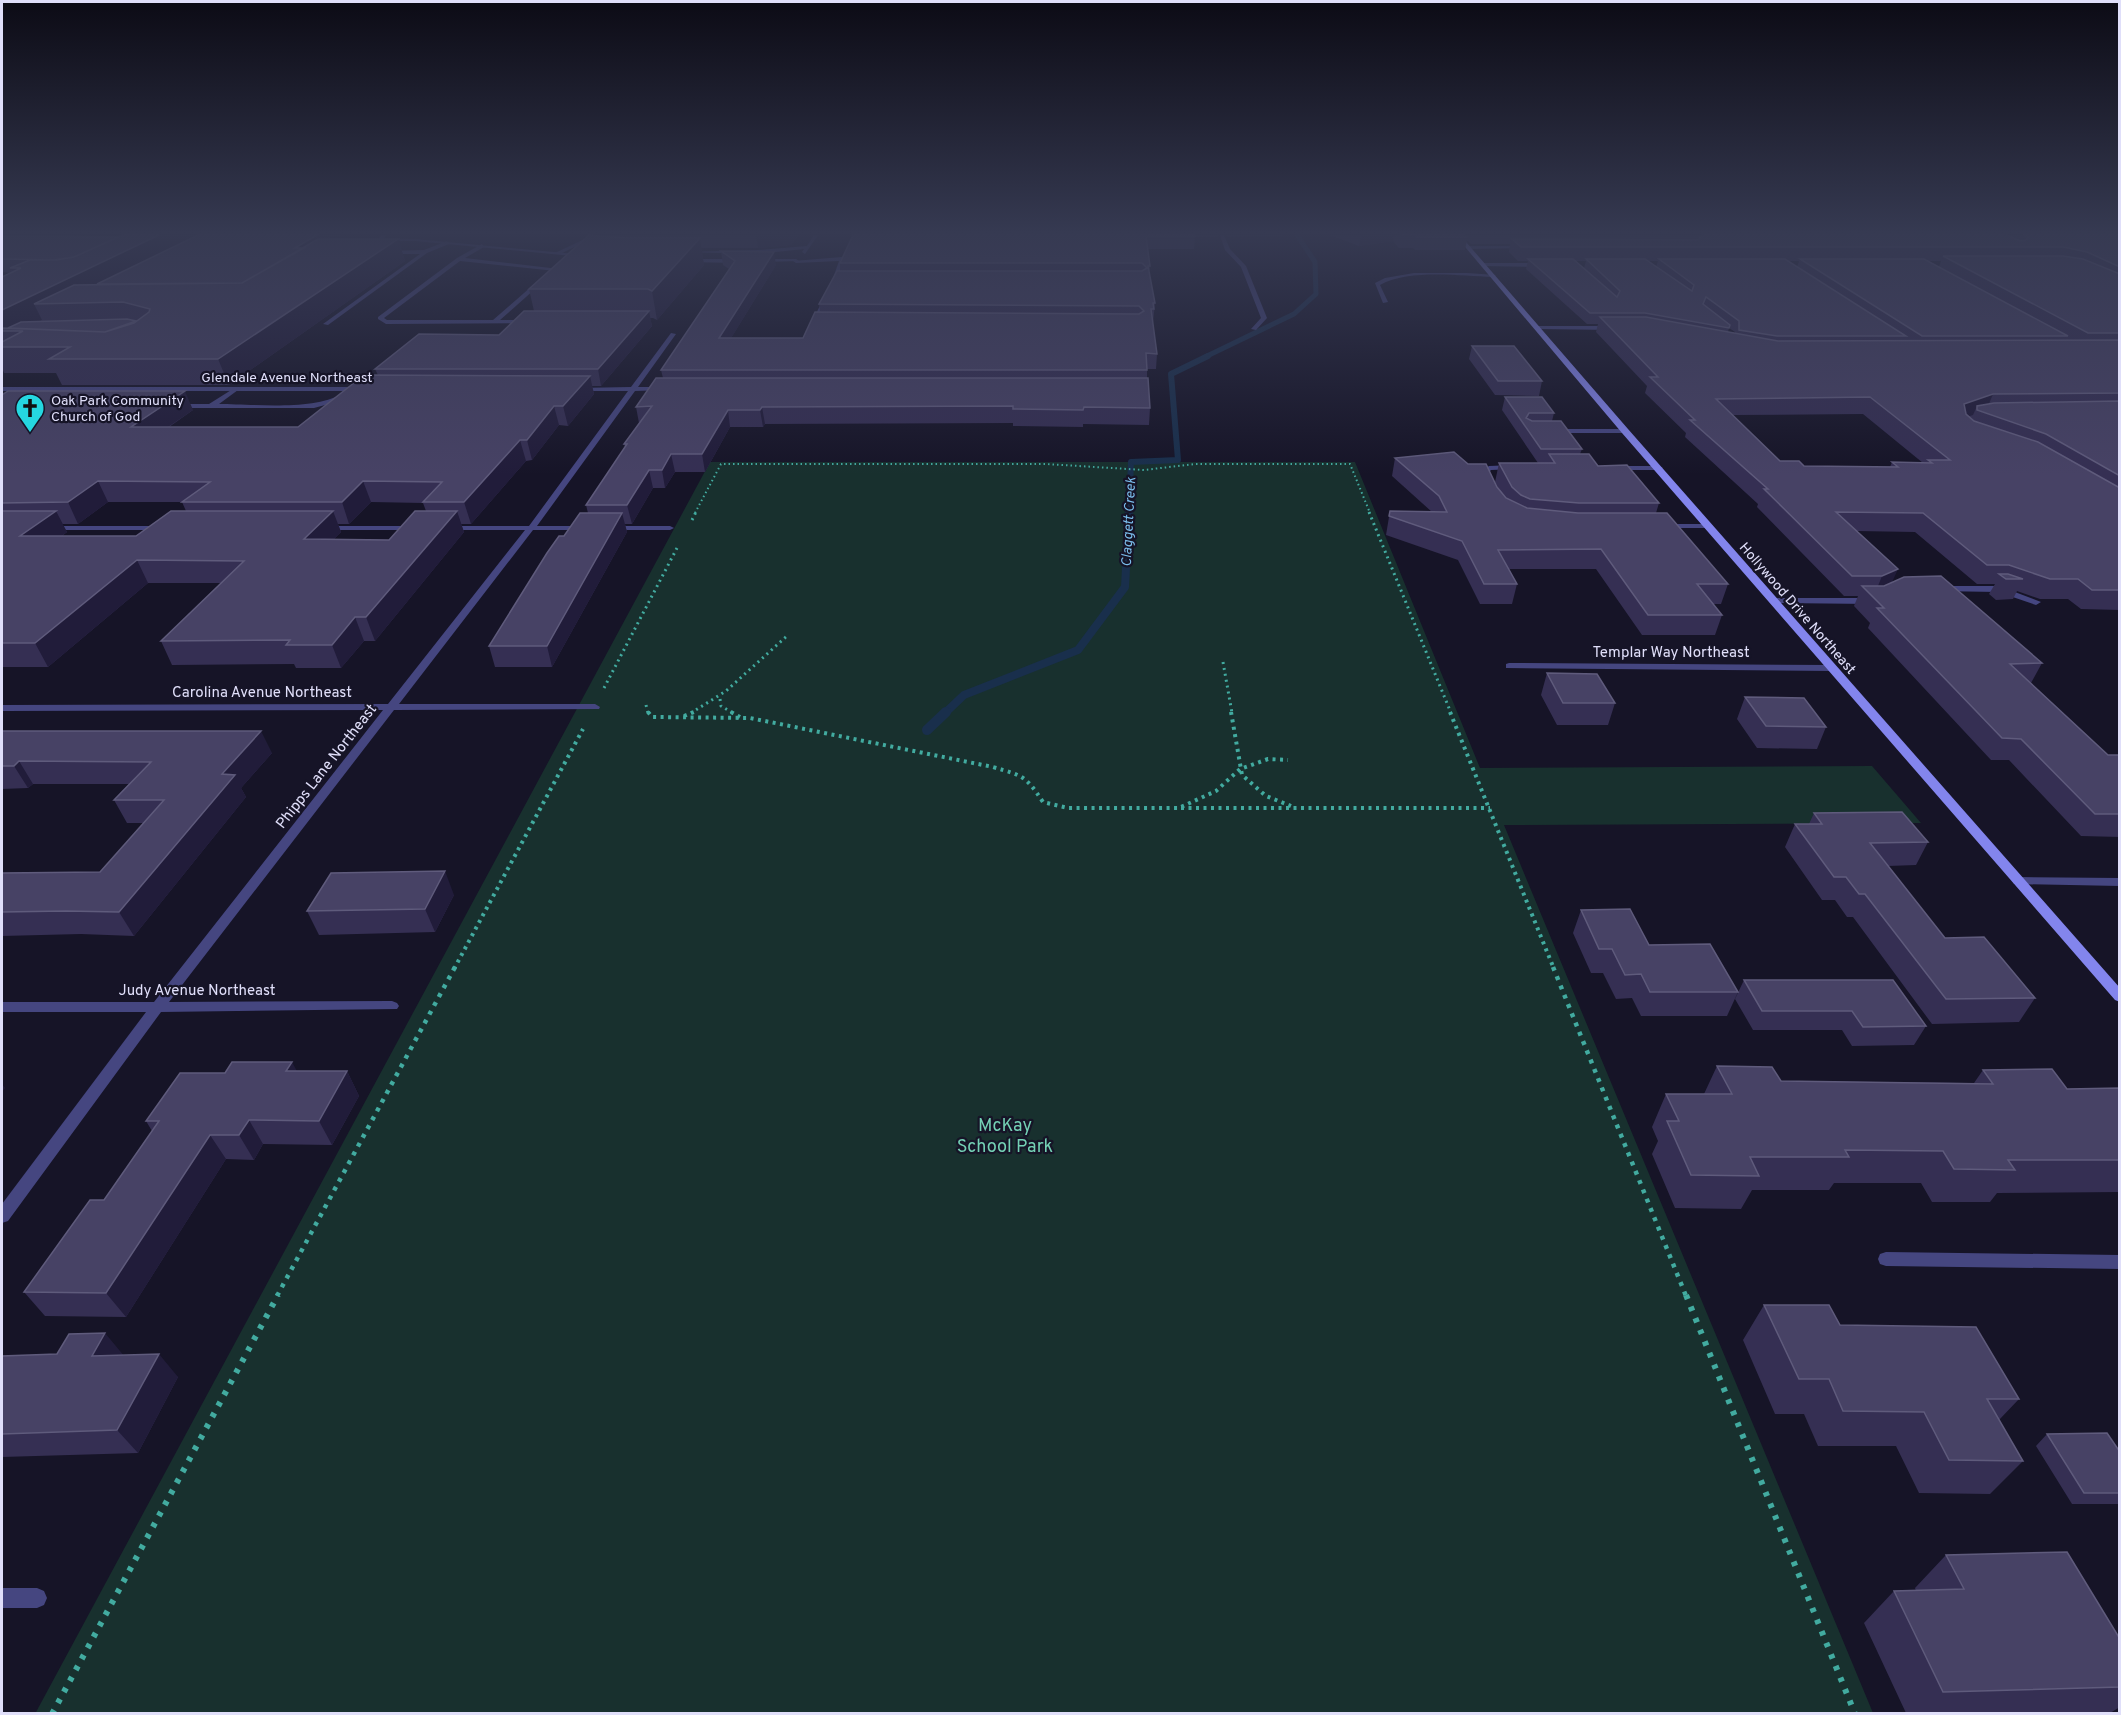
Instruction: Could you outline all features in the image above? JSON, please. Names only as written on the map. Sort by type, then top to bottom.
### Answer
[{"type":"street","points":[[326,324],[338,315]]},
{"type":"street","points":[[384,315],[380,318],[386,322],[540,322]]},
{"type":"street","points":[[494,322],[502,315]]},
{"type":"street","points":[[817,315],[813,323],[825,323]]},
{"type":"street","points":[[1254,329],[1264,318],[1263,315]]},
{"type":"street","name":"Hollywood Drive Northeast","points":[[1527,315],[1625,431],[2120,997]]},
{"type":"street","points":[[1538,328],[1619,328]]},
{"type":"street","name":"Phipps Lane Northeast","points":[[2,1216],[158,1006],[531,528],[673,334]]},
{"type":"street","name":"Glendale Avenue Northeast","points":[[2,388],[374,389]]},
{"type":"street","points":[[211,406],[236,389]]},
{"type":"street","points":[[164,406],[314,406],[334,401],[350,389]]},
{"type":"street","points":[[574,389],[669,389]]},
{"type":"street","points":[[1541,431],[1625,431]]},
{"type":"street","points":[[1492,487],[1484,472],[1489,468],[1522,467]]},
{"type":"street","points":[[1602,468],[1659,468]]},
{"type":"street","points":[[1652,526],[1709,526]]},
{"type":"street","points":[[37,528],[166,528]]},
{"type":"street","points":[[319,528],[425,528]]},
{"type":"street","points":[[437,528],[670,528]]},
{"type":"street","points":[[1932,589],[1999,589],[2036,602]]},
{"type":"street","points":[[1774,601],[1875,601],[1884,597]]},
{"type":"street","name":"Templar Way Northeast","points":[[1509,666],[1832,668]]},
{"type":"street","name":"Carolina Avenue Northeast","points":[[2,708],[595,707]]},
{"type":"street","points":[[2018,881],[2120,882]]},
{"type":"street","name":"Judy Avenue Northeast","points":[[2,1007],[392,1006]]},
{"type":"street","points":[[1886,1259],[2120,1262]]},
{"type":"street","points":[[2,1598],[37,1598]]},
{"type":"path","points":[[688,527],[721,464],[1046,464],[1144,470],[1195,464],[1350,464],[1855,1713]]},
{"type":"path","points":[[52,1713],[595,707],[682,538]]},
{"type":"path","points":[[681,718],[720,699],[788,635]]},
{"type":"path","points":[[1223,662],[1242,775],[1255,788],[1292,807]]},
{"type":"path","points":[[720,699],[721,706],[741,718]]},
{"type":"path","points":[[646,705],[652,717],[741,718],[993,767],[1022,775],[1043,801],[1068,808],[1490,807]]},
{"type":"path","points":[[1179,808],[1216,791],[1240,769],[1268,759],[1288,759]]},
{"type":"green space","name":"McKay School Park","points":[[710,462],[1355,462],[1480,768],[1872,766],[1921,823],[1504,825],[1873,1713],[35,1714]]},
{"type":"building","points":[[145,315],[284,315],[218,359],[49,359],[70,347],[2,347],[2,342],[23,331],[2,331],[2,328],[105,332],[134,323]]},
{"type":"building","points":[[520,315],[645,315],[598,369],[375,369],[419,334],[499,335]]},
{"type":"building","points":[[698,315],[734,315],[719,338],[803,338],[814,315],[1152,315],[1157,354],[1146,353],[1147,370],[661,370]]},
{"type":"building","points":[[1656,315],[1717,315],[1730,325],[1729,328]]},
{"type":"building","points":[[1731,315],[1873,315],[1906,336],[1777,336],[1739,330],[1739,321]]},
{"type":"building","points":[[1889,315],[2029,315],[2068,336],[1922,336]]},
{"type":"building","points":[[2054,315],[2120,315],[2120,333],[2088,333]]},
{"type":"building","points":[[1600,317],[1646,317],[1778,341],[2120,340],[2120,393],[1993,394],[1964,404],[1966,414],[1974,421],[2038,442],[2120,488],[2120,590],[2092,590],[2078,579],[2050,579],[2009,565],[1987,565],[1923,513],[1836,512],[1898,569],[1882,576],[1852,576],[1764,489],[1768,489],[1690,420],[1695,420],[1650,377],[1658,377]],"holes":[[[1870,397],[1950,460],[1928,460],[1932,463],[1892,462],[1898,467],[1804,466],[1799,461],[1780,461],[1716,399]]]},
{"type":"building","points":[[127,319],[136,321],[105,332],[8,328],[21,322]]},
{"type":"building","points":[[1472,346],[1514,346],[1542,381],[1498,381]]},
{"type":"building","points":[[364,375],[590,376],[563,406],[554,406],[527,440],[520,440],[464,502],[423,502],[442,482],[363,481],[342,502],[182,502],[210,482],[98,481],[68,502],[2,503],[2,395],[8,391],[185,391],[131,427],[298,427]]},
{"type":"building","points":[[656,378],[1148,378],[1150,408],[1084,407],[1083,410],[1013,409],[1013,406],[762,407],[760,410],[728,410],[702,454],[671,454],[662,470],[649,470],[627,505],[586,505],[627,444],[624,444],[652,406],[636,407]]},
{"type":"building","points":[[1505,397],[1542,397],[1554,413],[1529,413],[1526,418],[1532,421],[1561,421],[1582,449],[1541,449]]},
{"type":"building","points":[[2120,401],[2120,476],[2046,434],[1977,410],[1977,406],[1994,403]]},
{"type":"building","points":[[1454,452],[1468,464],[1486,464],[1497,487],[1506,498],[1527,508],[1578,513],[1667,513],[1728,584],[1697,584],[1722,615],[1648,615],[1601,549],[1498,550],[1517,584],[1484,584],[1462,541],[1389,516],[1390,511],[1447,512],[1439,496],[1395,458]]},
{"type":"building","points":[[1549,454],[1589,454],[1598,466],[1627,465],[1659,503],[1579,503],[1530,499],[1512,487],[1499,463],[1555,463]]},
{"type":"building","points":[[2,511],[56,511],[20,536],[136,536],[171,511],[333,511],[304,539],[389,540],[415,511],[457,511],[366,617],[355,617],[332,645],[286,645],[290,640],[161,641],[244,561],[137,560],[35,643],[2,643]]},
{"type":"building","points":[[580,513],[622,513],[547,646],[489,646],[547,553],[559,536],[564,536]]},
{"type":"building","points":[[1999,574],[2008,574],[2023,579],[2006,579]]},
{"type":"building","points":[[1941,576],[2042,663],[2010,664],[2108,755],[2120,755],[2120,814],[2095,814],[2021,739],[2002,738],[1877,608],[1884,608],[1862,586],[1884,586],[1904,577]]},
{"type":"building","points":[[1547,673],[1597,674],[1615,703],[1563,703]]},
{"type":"building","points":[[1745,697],[1804,698],[1826,727],[1766,726]]},
{"type":"building","points":[[2,731],[261,731],[222,774],[235,775],[119,912],[2,912],[2,873],[100,872],[164,800],[114,800],[151,762],[19,761],[14,766],[2,766]]},
{"type":"building","points":[[1902,812],[1928,842],[1870,843],[1945,938],[1984,937],[2035,998],[1946,999],[1865,894],[1859,894],[1846,877],[1834,877],[1795,824],[1822,824],[1814,813]]},
{"type":"building","points":[[445,871],[425,909],[307,911],[331,873]]},
{"type":"building","points":[[1630,909],[1649,945],[1710,944],[1738,992],[1650,992],[1641,974],[1625,975],[1612,949],[1599,949],[1581,910]]},
{"type":"building","points":[[1744,980],[1893,980],[1926,1026],[1863,1027],[1852,1011],[1762,1011]]},
{"type":"building","points":[[232,1062],[292,1062],[286,1071],[347,1071],[319,1121],[249,1120],[239,1135],[210,1135],[106,1293],[24,1292],[90,1200],[104,1200],[159,1121],[146,1121],[180,1073],[225,1073]]},
{"type":"building","points":[[1717,1066],[1772,1067],[1781,1081],[1993,1084],[1983,1070],[2052,1069],[2067,1089],[2120,1088],[2120,1160],[2008,1160],[2015,1170],[1954,1169],[1943,1151],[1845,1150],[1849,1157],[1750,1157],[1759,1176],[1691,1175],[1667,1121],[1679,1121],[1666,1094],[1732,1094]]},
{"type":"building","points":[[1764,1305],[1829,1305],[1840,1325],[1976,1327],[2019,1399],[1987,1399],[2023,1461],[1949,1460],[1924,1412],[1843,1411],[1829,1379],[1799,1379]]},
{"type":"building","points":[[105,1333],[92,1356],[159,1354],[117,1430],[2,1434],[2,1356],[57,1354],[69,1334]]},
{"type":"building","points":[[2107,1433],[2120,1452],[2120,1493],[2084,1493],[2047,1434]]},
{"type":"building","points":[[2067,1552],[2120,1639],[2120,1687],[1943,1692],[1894,1591],[1964,1589],[1946,1555]]},
{"type":"waterway","name":"Claggett Creek","points":[[1205,357],[1292,315]]},
{"type":"waterway","name":"Claggett Creek","points":[[1129,513],[1131,462],[1178,460],[1171,374],[1208,356]]},
{"type":"waterway","name":"Claggett Creek","points":[[945,713],[964,695],[1078,650],[1125,587],[1129,512]]},
{"type":"waterway","name":"Claggett Creek","points":[[927,730],[946,712]]},
{"type":"place","name":"Oak Park Community Church of God","points":[[30,434]]}]
